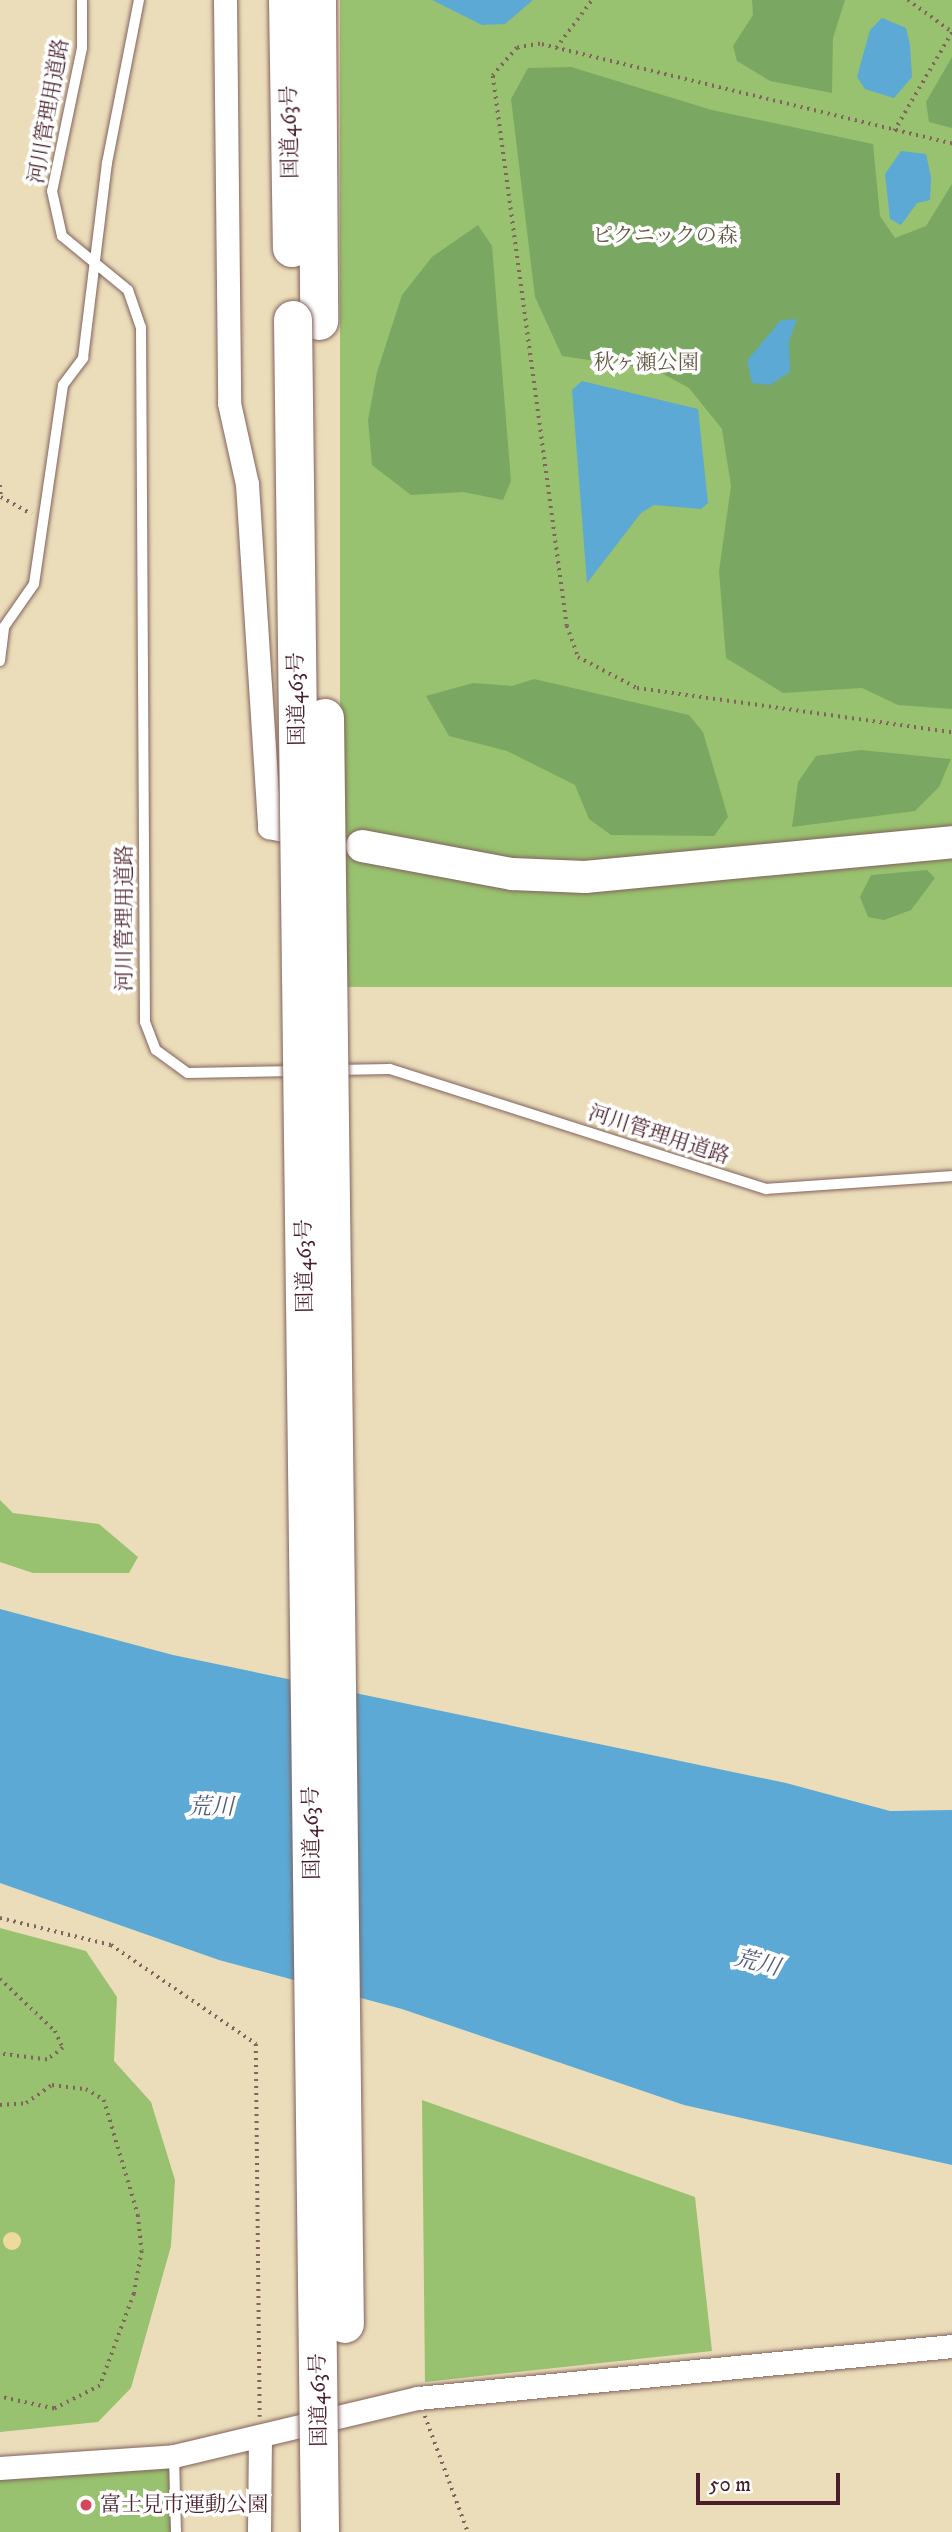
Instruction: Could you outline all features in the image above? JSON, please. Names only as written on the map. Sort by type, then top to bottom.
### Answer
[{"type":"highway","name":"国道463号","points":[[288,0],[306,320],[346,2532]]},
{"type":"highway","name":"国道463号","points":[[317,0],[306,320],[320,2532]]},
{"type":"street","points":[[225,0],[229,403],[247,484],[269,827],[512,874],[585,877],[952,842]]},
{"type":"street","points":[[0,2468],[174,2456],[418,2398],[952,2347]]},
{"type":"street","points":[[259,2532],[260,2436]]},
{"type":"lane","name":"河川管理用道路","points":[[82,0],[82,48],[52,191],[62,236],[128,290],[141,327],[145,1022],[156,1050],[188,1073],[390,1069],[766,1189],[952,1176]]},
{"type":"lane","points":[[0,661],[5,627],[34,584],[63,384],[83,358],[92,263],[139,0]]},
{"type":"lane","points":[[174,2456],[176,2532]]},
{"type":"path","points":[[556,48],[592,0]]},
{"type":"path","points":[[894,131],[952,32],[908,0]]},
{"type":"path","points":[[952,144],[556,48],[517,48],[493,76],[493,99],[566,626],[578,657],[637,688],[952,732]]},
{"type":"path","points":[[0,485],[1,497],[44,521]]},
{"type":"path","points":[[0,1918],[111,1945],[256,2044],[260,2436]]},
{"type":"path","points":[[0,1979],[55,2031],[63,2048],[47,2060],[0,2053]]},
{"type":"path","points":[[0,2105],[26,2103],[52,2085],[86,2089],[104,2100],[138,2215],[142,2251],[134,2294],[100,2386],[54,2409],[0,2397]]},
{"type":"path","points":[[418,2398],[468,2532]]},
{"type":"green space","name":"秋ヶ瀬公園","points":[[340,0],[952,0],[952,987],[340,987]]},
{"type":"green space","points":[[752,0],[845,0],[833,38],[832,93],[770,81],[737,61],[733,46],[753,15]]},
{"type":"green space","points":[[952,57],[952,128],[929,122],[926,102]]},
{"type":"green space","name":"ピクニックの森","points":[[571,67],[712,110],[873,144],[880,216],[895,238],[926,226],[952,184],[952,709],[898,705],[862,688],[783,693],[726,658],[719,571],[731,486],[722,429],[689,388],[656,370],[562,356],[535,297],[511,99],[528,68]]},
{"type":"green space","points":[[478,225],[492,246],[511,481],[503,500],[463,492],[411,495],[372,465],[368,420],[377,372],[402,295],[432,257]]},
{"type":"green space","points":[[534,679],[689,715],[703,732],[728,817],[714,836],[611,835],[589,819],[575,785],[507,751],[449,736],[426,696],[473,683],[512,686]]},
{"type":"green space","points":[[861,750],[951,759],[939,787],[915,811],[792,827],[798,782],[816,756]]},
{"type":"green space","points":[[927,870],[935,878],[911,910],[884,920],[868,917],[860,897],[871,875]]},
{"type":"green space","points":[[0,1500],[13,1513],[99,1524],[138,1557],[129,1573],[33,1573],[0,1562]]},
{"type":"green space","points":[[0,1928],[86,1951],[117,1997],[114,2061],[151,2102],[175,2180],[171,2246],[131,2388],[98,2422],[0,2432]]},
{"type":"green space","points":[[422,2100],[695,2197],[712,2351],[425,2382]]},
{"type":"green space","name":"富士見市運動公園","points":[[169,2462],[172,2532],[0,2532],[0,2477]]},
{"type":"sand","points":[[12,2232],[18,2235],[21,2241],[18,2247],[12,2250],[6,2247],[3,2241],[6,2235]]},
{"type":"water","points":[[432,0],[533,0],[505,24],[482,25]]},
{"type":"water","points":[[882,18],[906,28],[910,45],[912,77],[894,98],[865,89],[857,77],[870,30]]},
{"type":"water","points":[[901,151],[926,154],[931,177],[930,200],[917,203],[901,225],[890,219],[885,174]]},
{"type":"water","points":[[797,319],[789,342],[790,372],[770,385],[752,383],[747,361],[781,320]]},
{"type":"water","points":[[582,381],[698,409],[708,503],[701,509],[654,505],[641,513],[587,583],[572,390]]},
{"type":"water","name":"荒川","points":[[0,1609],[173,1655],[786,1783],[890,1811],[952,1810],[952,2165],[684,2105],[402,2009],[219,1960],[0,1883]]},
{"type":"place","name":"富士見市運動公園","points":[[86,2505]]}]
